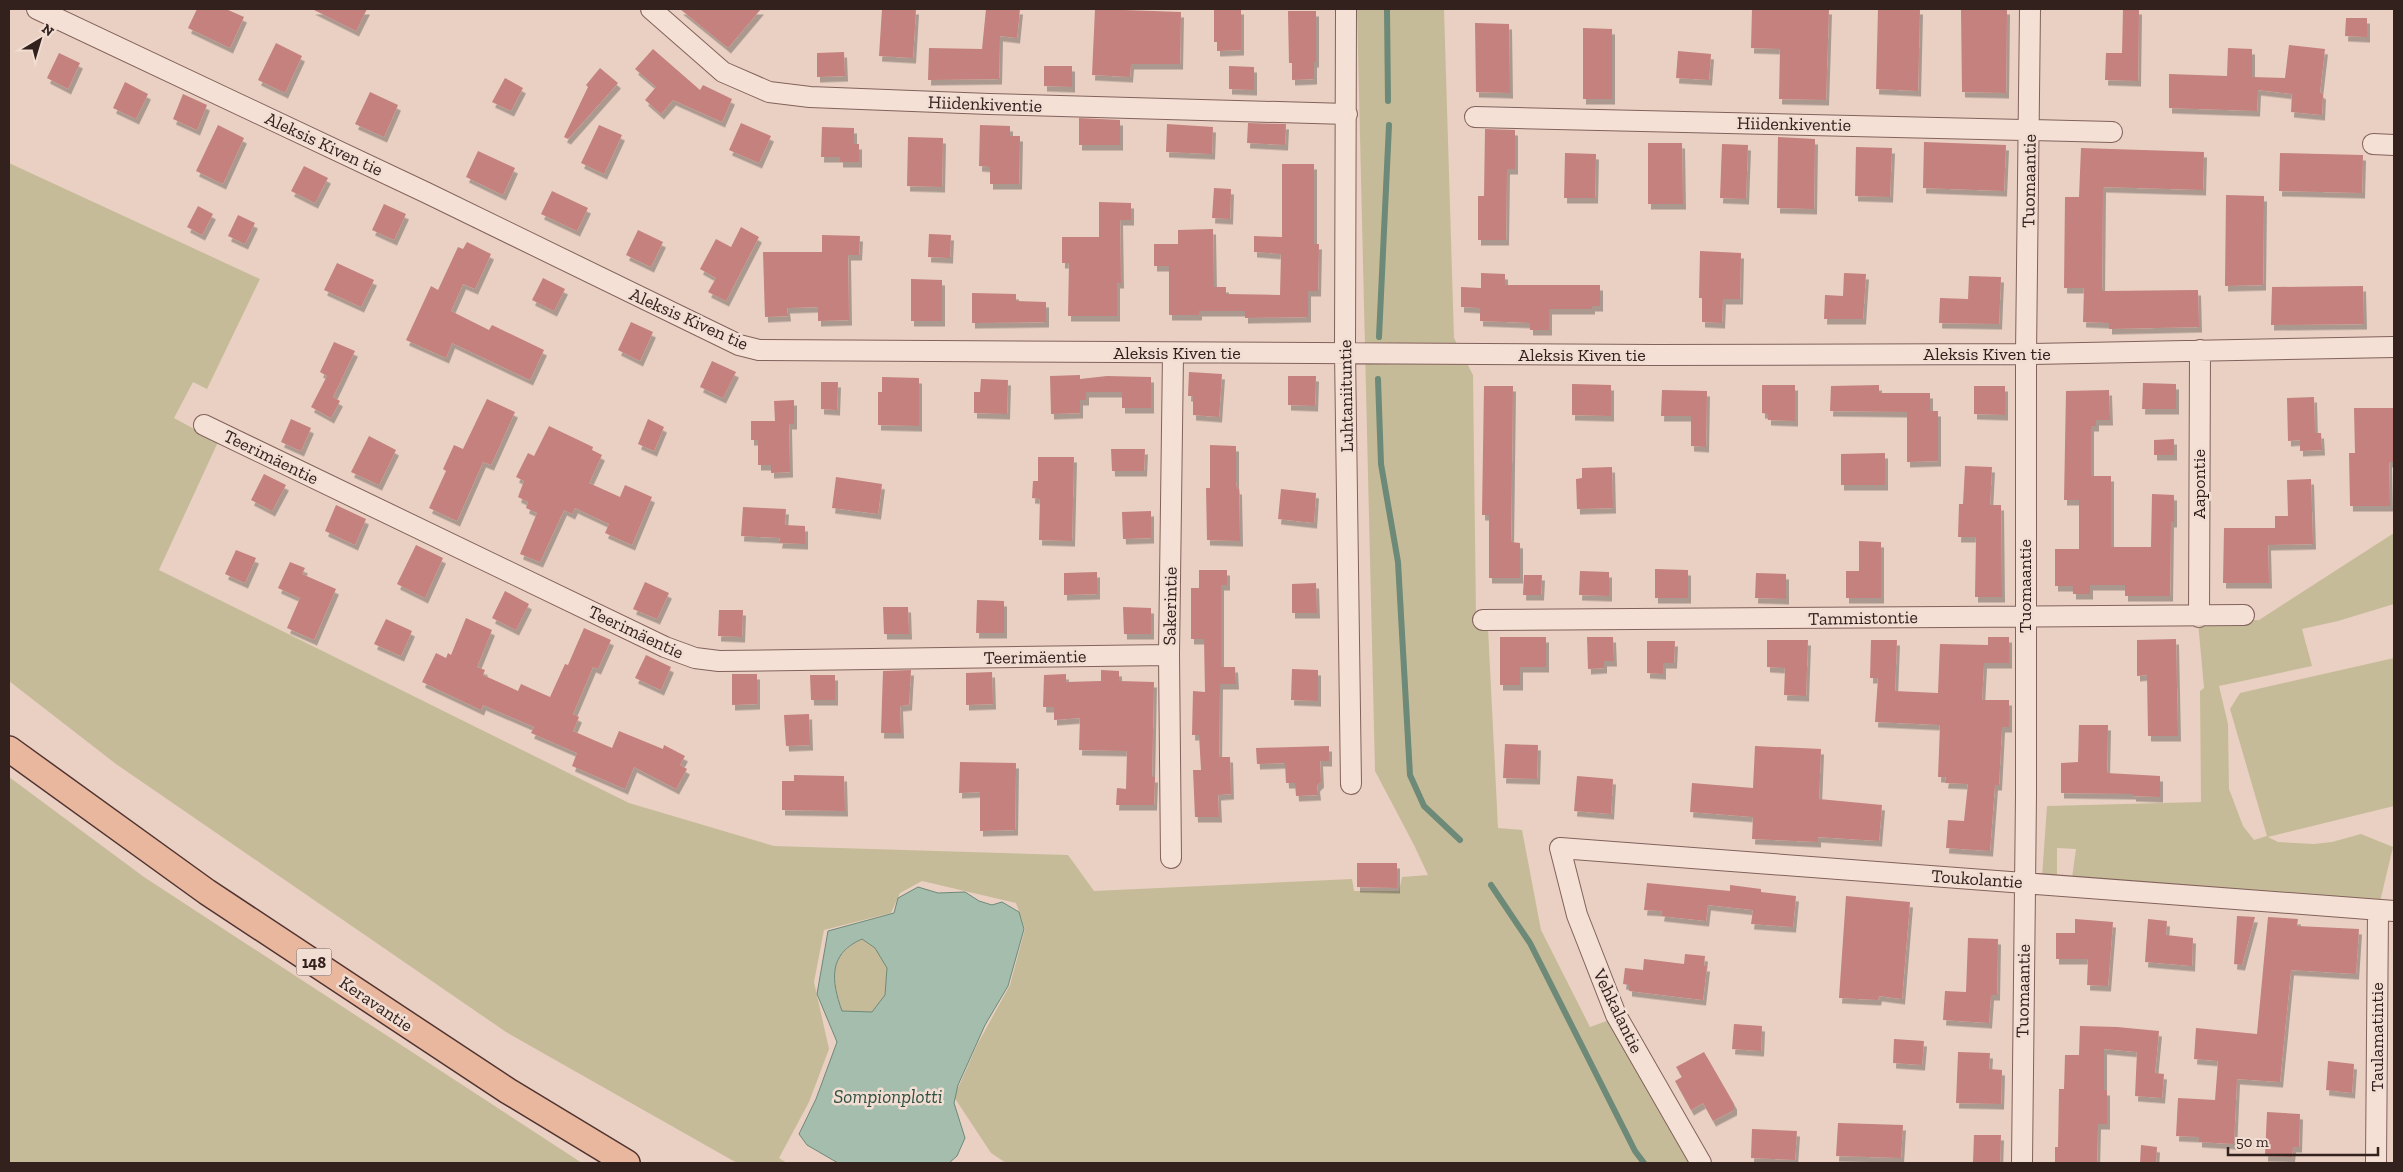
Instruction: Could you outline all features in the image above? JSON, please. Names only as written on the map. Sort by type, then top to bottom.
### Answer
[{"type":"main road","name":"Keravantie","points":[[9,749],[207,892],[508,1091],[627,1163]]},
{"type":"street","name":"Aleksis Kiven tie","points":[[37,9],[427,193],[739,345],[759,350],[1173,354],[1345,352],[1541,355],[2026,354],[2394,347]]},
{"type":"street","name":"Hiidenkiventie","points":[[651,9],[722,72],[770,92],[810,97],[1008,105],[1347,114]]},
{"type":"street","name":"Luhtaniituntie","points":[[1346,9],[1345,352],[1351,784]]},
{"type":"street","name":"Tuomaantie","points":[[2022,1163],[2025,882],[2026,354],[2030,9]]},
{"type":"street","name":"Hiidenkiventie","points":[[1475,117],[2030,128],[2112,132]]},
{"type":"street","points":[[2373,144],[2394,144]]},
{"type":"street","name":"Aapontie","points":[[2199,617],[2200,350]]},
{"type":"street","name":"Sakerintie","points":[[1171,858],[1169,655],[1173,354]]},
{"type":"street","name":"Teerimäentie","points":[[204,425],[656,643],[695,658],[719,661],[1169,655]]},
{"type":"street","name":"Tammistontie","points":[[1483,620],[2199,617],[2244,615]]},
{"type":"street","name":"Toukolantie","points":[[1560,848],[2386,910]]},
{"type":"street","name":"Vehkalantie","points":[[1560,848],[1577,915],[1616,1015],[1701,1163]]},
{"type":"street","name":"Taulamatintie","points":[[2376,1163],[2386,910]]},
{"type":"shaded area","points":[[1357,9],[1444,9],[1454,338],[1473,375],[1476,614],[1488,628],[1498,828],[1522,830],[1541,930],[1590,1027],[1615,1018],[1695,1163],[1006,1163],[991,1153],[954,1097],[977,1045],[1010,985],[1025,929],[1016,903],[922,881],[900,893],[891,913],[824,930],[814,982],[829,1049],[809,1102],[779,1158],[787,1163],[737,1163],[506,1032],[116,764],[9,681],[9,163],[260,279],[207,389],[193,382],[174,418],[218,442],[159,570],[629,803],[774,846],[1068,855],[1094,891],[1352,879],[1354,891],[1399,891],[1402,877],[1428,875],[1375,771]]},
{"type":"shaded area","points":[[2394,533],[2394,604],[2338,621],[2302,629],[2312,666],[2219,686],[2228,724],[2229,789],[2243,826],[2254,840],[2267,836],[2230,709],[2240,693],[2394,658],[2394,806],[2268,837],[2278,842],[2314,844],[2332,842],[2361,834],[2393,847],[2378,910],[2072,878],[2076,849],[2057,848],[2057,878],[2042,877],[2047,806],[2201,802],[2200,691],[2204,688],[2198,622],[2259,620]]},
{"type":"shaded area","points":[[9,777],[144,877],[582,1163],[9,1163]]},
{"type":"shaded area","points":[[862,939],[875,948],[887,968],[885,995],[872,1012],[842,1011],[836,988],[835,969],[843,953]]},
{"type":"water","name":"Sompionplotti","points":[[918,887],[938,893],[965,892],[979,901],[992,905],[1002,902],[1019,912],[1024,929],[1008,986],[985,1025],[958,1085],[954,1103],[965,1138],[957,1156],[949,1163],[838,1163],[807,1145],[799,1134],[816,1099],[837,1042],[817,994],[828,931],[894,913],[898,898]],"holes":[[[862,939],[875,948],[887,968],[885,995],[872,1012],[842,1011],[838,1000],[835,979],[835,969],[838,960],[843,952]]]},
{"type":"building","points":[[197,9],[226,9],[244,17],[230,48],[188,28]]},
{"type":"building","points":[[312,9],[367,9],[356,31]]},
{"type":"building","points":[[680,9],[761,9],[728,48]]},
{"type":"building","points":[[882,9],[916,9],[913,58],[879,56]]},
{"type":"building","points":[[986,9],[1020,9],[1017,38],[1000,36],[999,79],[928,80],[929,48],[982,49]]},
{"type":"building","points":[[1095,9],[1181,12],[1180,64],[1131,64],[1130,77],[1092,75]]},
{"type":"building","points":[[1214,9],[1241,9],[1241,50],[1217,51],[1217,42],[1214,42]]},
{"type":"building","points":[[1752,9],[1829,9],[1826,100],[1779,99],[1780,49],[1751,48]]},
{"type":"building","points":[[1878,9],[1920,9],[1918,91],[1876,89]]},
{"type":"building","points":[[1961,9],[2007,9],[2006,93],[1962,92]]},
{"type":"building","points":[[2123,9],[2139,9],[2138,81],[2105,80],[2106,53],[2122,53]]},
{"type":"building","points":[[1288,11],[1316,11],[1314,79],[1292,80],[1292,63],[1289,63]]},
{"type":"building","points":[[2346,18],[2367,18],[2367,37],[2345,36]]},
{"type":"building","points":[[1475,23],[1509,24],[1510,93],[1476,92]]},
{"type":"building","points":[[1583,28],[1612,29],[1612,99],[1583,99]]},
{"type":"building","points":[[276,43],[302,56],[285,93],[258,80]]},
{"type":"building","points":[[2289,45],[2325,49],[2320,92],[2323,94],[2322,115],[2291,112],[2292,94],[2258,90],[2257,111],[2169,108],[2169,74],[2227,76],[2228,48],[2252,49],[2252,77],[2285,78]]},
{"type":"building","points":[[653,49],[700,90],[703,85],[732,99],[722,122],[673,100],[661,114],[645,100],[656,87],[635,69]]},
{"type":"building","points":[[1678,51],[1711,54],[1709,80],[1676,78]]},
{"type":"building","points":[[844,52],[845,76],[817,77],[817,53]]},
{"type":"building","points":[[59,53],[80,63],[68,89],[47,78]]},
{"type":"building","points":[[1044,66],[1072,66],[1072,87],[1044,86]]},
{"type":"building","points":[[1229,66],[1254,67],[1254,90],[1229,89]]},
{"type":"building","points":[[600,68],[618,83],[568,139],[564,137],[588,87],[586,85]]},
{"type":"building","points":[[505,78],[523,88],[511,111],[492,102]]},
{"type":"building","points":[[125,82],[148,94],[136,119],[113,108]]},
{"type":"building","points":[[370,92],[398,105],[384,137],[355,124]]},
{"type":"building","points":[[183,94],[207,105],[197,130],[173,119]]},
{"type":"building","points":[[1079,118],[1120,120],[1120,145],[1079,145]]},
{"type":"building","points":[[741,123],[771,136],[759,163],[729,150]]},
{"type":"building","points":[[1248,123],[1286,124],[1285,145],[1247,143]]},
{"type":"building","points":[[1167,124],[1213,127],[1212,154],[1166,152]]},
{"type":"building","points":[[218,125],[244,138],[223,184],[196,171]]},
{"type":"building","points":[[599,125],[622,135],[604,174],[581,163]]},
{"type":"building","points":[[980,125],[1010,126],[1010,136],[1020,136],[1019,184],[990,184],[990,167],[979,166]]},
{"type":"building","points":[[822,127],[854,128],[854,144],[859,144],[859,162],[840,162],[840,157],[821,157]]},
{"type":"building","points":[[1485,129],[1515,130],[1515,169],[1507,169],[1506,240],[1478,240],[1478,196],[1484,196]]},
{"type":"building","points":[[908,137],[943,138],[942,187],[907,186]]},
{"type":"building","points":[[1778,137],[1815,139],[1814,209],[1777,208]]},
{"type":"building","points":[[1924,142],[2006,145],[2004,191],[1923,188]]},
{"type":"building","points":[[1648,143],[1682,143],[1683,204],[1648,204]]},
{"type":"building","points":[[1722,144],[1748,145],[1746,199],[1720,198]]},
{"type":"building","points":[[1856,147],[1892,148],[1890,197],[1855,196]]},
{"type":"building","points":[[2081,148],[2204,152],[2203,190],[2103,187],[2102,291],[2198,290],[2199,327],[2109,329],[2109,323],[2083,322],[2084,288],[2064,288],[2065,197],[2079,197]]},
{"type":"building","points":[[478,151],[515,168],[503,195],[466,177]]},
{"type":"building","points":[[1565,153],[1596,154],[1595,198],[1564,198]]},
{"type":"building","points":[[2280,153],[2363,155],[2362,193],[2279,191]]},
{"type":"building","points":[[1282,164],[1314,164],[1314,244],[1319,244],[1318,291],[1308,291],[1308,317],[1245,318],[1245,311],[1199,311],[1199,315],[1169,315],[1169,266],[1154,266],[1154,244],[1178,244],[1178,230],[1213,229],[1214,287],[1226,287],[1226,294],[1280,295],[1281,254],[1254,252],[1254,236],[1282,237]]},
{"type":"building","points":[[304,166],[328,178],[315,203],[291,191]]},
{"type":"building","points":[[1214,188],[1231,189],[1230,219],[1212,218]]},
{"type":"building","points":[[552,191],[588,208],[577,231],[541,214]]},
{"type":"building","points":[[2226,195],[2264,196],[2263,285],[2225,286]]},
{"type":"building","points":[[1099,202],[1131,203],[1131,220],[1120,220],[1121,283],[1117,283],[1117,316],[1068,316],[1069,263],[1062,263],[1062,237],[1099,237]]},
{"type":"building","points":[[384,204],[406,214],[394,240],[372,230]]},
{"type":"building","points":[[198,206],[213,214],[202,235],[187,227]]},
{"type":"building","points":[[238,215],[255,223],[245,244],[228,236]]},
{"type":"building","points":[[741,227],[759,237],[726,301],[708,292],[716,278],[700,269],[716,239],[731,247]]},
{"type":"building","points":[[638,230],[663,242],[651,267],[626,255]]},
{"type":"building","points":[[929,234],[951,235],[950,258],[928,257]]},
{"type":"building","points":[[822,235],[860,236],[859,255],[848,255],[849,320],[818,321],[818,307],[787,308],[788,316],[765,317],[763,252],[822,252]]},
{"type":"building","points":[[467,242],[491,254],[475,289],[463,284],[451,311],[489,330],[492,325],[544,350],[530,380],[452,343],[446,358],[406,340],[431,286],[438,290],[458,247],[463,249]]},
{"type":"building","points":[[1700,251],[1741,253],[1740,299],[1723,299],[1722,323],[1702,322],[1702,298],[1699,298]]},
{"type":"building","points":[[337,263],[374,280],[361,307],[324,290]]},
{"type":"building","points":[[1481,273],[1505,274],[1505,285],[1600,285],[1600,306],[1592,306],[1592,309],[1549,309],[1549,330],[1530,330],[1530,323],[1480,321],[1480,308],[1461,307],[1461,287],[1481,288]]},
{"type":"building","points":[[1844,273],[1866,274],[1863,319],[1824,319],[1825,295],[1843,296]]},
{"type":"building","points":[[1969,276],[2001,277],[1999,324],[1939,323],[1940,298],[1968,299]]},
{"type":"building","points":[[543,278],[565,289],[554,311],[532,300]]},
{"type":"building","points":[[911,279],[942,280],[942,321],[911,321]]},
{"type":"building","points":[[2363,286],[2364,324],[2271,325],[2272,287]]},
{"type":"building","points":[[972,293],[1016,294],[1016,301],[1046,302],[1046,322],[972,323]]},
{"type":"building","points":[[631,322],[653,332],[640,361],[618,350]]},
{"type":"building","points":[[334,342],[355,351],[333,397],[340,401],[331,418],[311,407],[327,376],[320,372]]},
{"type":"building","points":[[712,361],[736,372],[723,398],[700,387]]},
{"type":"building","points":[[1189,372],[1222,374],[1219,417],[1193,415],[1193,396],[1188,396]]},
{"type":"building","points":[[1080,375],[1080,379],[1107,376],[1151,377],[1151,408],[1122,408],[1122,392],[1086,392],[1086,400],[1080,400],[1080,413],[1051,414],[1050,376]]},
{"type":"building","points":[[1288,376],[1316,376],[1315,406],[1288,405]]},
{"type":"building","points":[[882,377],[919,378],[919,426],[878,425],[878,392],[882,392]]},
{"type":"building","points":[[981,379],[1008,380],[1007,414],[974,413],[974,392],[980,392]]},
{"type":"building","points":[[821,382],[838,382],[837,410],[821,409]]},
{"type":"building","points":[[2143,383],[2176,384],[2176,409],[2142,409]]},
{"type":"building","points":[[1572,384],[1611,385],[1611,416],[1572,415]]},
{"type":"building","points":[[1762,385],[1795,385],[1795,421],[1768,420],[1768,414],[1762,413]]},
{"type":"building","points":[[1879,385],[1879,393],[1930,393],[1930,411],[1938,411],[1938,461],[1907,462],[1907,412],[1830,411],[1831,386]]},
{"type":"building","points":[[1484,386],[1513,386],[1511,542],[1520,543],[1520,578],[1489,578],[1489,515],[1482,515]]},
{"type":"building","points":[[1974,386],[2005,386],[2005,415],[1974,414]]},
{"type":"building","points":[[1662,390],[1707,391],[1706,447],[1691,446],[1691,416],[1661,416]]},
{"type":"building","points":[[2109,390],[2110,420],[2096,420],[2096,426],[2091,426],[2091,476],[2111,476],[2111,547],[2151,547],[2152,494],[2174,495],[2174,522],[2171,522],[2170,596],[2125,596],[2125,585],[2090,585],[2090,594],[2073,594],[2073,586],[2055,586],[2055,549],[2079,549],[2079,500],[2064,500],[2066,391]]},
{"type":"building","points":[[2314,397],[2315,433],[2321,433],[2322,450],[2300,451],[2300,440],[2288,441],[2287,398]]},
{"type":"building","points":[[487,399],[515,412],[491,465],[483,462],[457,521],[429,508],[446,471],[443,469],[454,445],[463,449]]},
{"type":"building","points":[[794,400],[794,424],[789,424],[790,472],[771,473],[771,465],[758,465],[758,440],[751,440],[751,421],[775,421],[774,401]]},
{"type":"building","points":[[2354,408],[2394,408],[2394,462],[2389,462],[2390,506],[2350,506],[2349,453],[2355,453]]},
{"type":"building","points":[[291,419],[311,428],[301,451],[281,442]]},
{"type":"building","points":[[648,419],[664,427],[654,451],[638,444]]},
{"type":"building","points":[[549,426],[593,447],[592,450],[602,455],[589,483],[620,497],[625,485],[652,497],[632,545],[605,533],[609,524],[575,508],[572,514],[564,510],[540,562],[520,554],[537,513],[526,508],[528,502],[518,497],[524,481],[516,477],[528,453],[534,456]]},
{"type":"building","points":[[369,436],[396,450],[379,485],[351,472]]},
{"type":"building","points":[[2174,439],[2174,455],[2154,455],[2154,440]]},
{"type":"building","points":[[1210,445],[1236,446],[1236,482],[1237,489],[1239,489],[1240,541],[1207,540],[1206,488],[1210,488]]},
{"type":"building","points":[[1111,449],[1145,449],[1144,471],[1112,471]]},
{"type":"building","points":[[1885,453],[1885,485],[1841,485],[1841,454]]},
{"type":"building","points":[[1038,457],[1074,457],[1072,541],[1039,540],[1040,499],[1032,498],[1033,481],[1038,481]]},
{"type":"building","points":[[1965,466],[1992,467],[1990,505],[2001,505],[2002,597],[1975,597],[1976,537],[1958,537],[1959,504],[1963,504]]},
{"type":"building","points":[[1612,467],[1613,508],[1577,509],[1576,479],[1582,478],[1582,468]]},
{"type":"building","points":[[264,474],[286,485],[272,511],[251,500]]},
{"type":"building","points":[[836,477],[882,484],[878,514],[832,508]]},
{"type":"building","points":[[2311,479],[2313,544],[2268,545],[2269,583],[2223,583],[2224,528],[2275,528],[2275,516],[2288,516],[2287,480]]},
{"type":"building","points":[[1281,489],[1316,493],[1314,523],[1278,519]]},
{"type":"building","points":[[336,505],[366,519],[355,545],[325,531]]},
{"type":"building","points":[[743,507],[786,509],[785,525],[805,526],[805,544],[779,543],[780,538],[741,536]]},
{"type":"building","points":[[1151,511],[1151,538],[1123,539],[1122,512]]},
{"type":"building","points":[[1859,541],[1881,542],[1881,598],[1846,598],[1846,571],[1859,571]]},
{"type":"building","points":[[416,545],[443,558],[425,598],[397,584]]},
{"type":"building","points":[[236,550],[256,558],[245,583],[225,574]]},
{"type":"building","points":[[290,562],[305,568],[302,574],[336,589],[314,640],[287,628],[300,598],[278,588]]},
{"type":"building","points":[[1655,569],[1688,570],[1688,598],[1655,598]]},
{"type":"building","points":[[1199,570],[1227,570],[1227,585],[1221,585],[1221,667],[1235,667],[1236,684],[1220,684],[1219,757],[1230,757],[1231,794],[1218,795],[1219,817],[1195,817],[1193,770],[1201,770],[1199,735],[1192,735],[1193,691],[1205,692],[1204,639],[1191,639],[1191,588],[1199,588]]},
{"type":"building","points":[[1580,571],[1609,572],[1609,596],[1579,595]]},
{"type":"building","points":[[1097,572],[1097,594],[1064,595],[1064,573]]},
{"type":"building","points":[[1756,573],[1786,574],[1786,599],[1755,598]]},
{"type":"building","points":[[1524,575],[1542,575],[1541,595],[1523,595]]},
{"type":"building","points":[[645,582],[669,593],[657,619],[633,609]]},
{"type":"building","points":[[1316,583],[1317,613],[1292,613],[1292,584]]},
{"type":"building","points":[[505,591],[529,604],[516,630],[492,618]]},
{"type":"building","points":[[977,600],[1004,601],[1004,633],[976,633]]},
{"type":"building","points":[[883,607],[908,607],[909,634],[884,634]]},
{"type":"building","points":[[1123,607],[1151,608],[1151,634],[1124,634]]},
{"type":"building","points":[[719,610],[743,610],[742,637],[718,636]]},
{"type":"building","points":[[466,618],[492,630],[477,667],[485,670],[483,675],[518,691],[521,684],[550,697],[565,664],[568,665],[584,628],[611,640],[598,669],[593,667],[573,714],[579,717],[573,731],[612,748],[619,731],[663,749],[664,745],[685,756],[680,765],[687,769],[676,789],[634,767],[625,789],[572,766],[577,753],[531,733],[534,727],[483,705],[481,710],[422,682],[436,653],[446,658],[448,653],[451,655]]},
{"type":"building","points":[[386,619],[412,631],[401,656],[374,644]]},
{"type":"building","points":[[1500,637],[1546,637],[1546,667],[1520,667],[1520,685],[1500,685]]},
{"type":"building","points":[[1587,637],[1613,637],[1614,661],[1604,661],[1604,668],[1588,669]]},
{"type":"building","points":[[1988,637],[2009,637],[2009,663],[1984,663],[1982,700],[2009,700],[2009,727],[2002,727],[1999,785],[1995,785],[1990,851],[1946,848],[1948,820],[1964,821],[1968,784],[1945,783],[1946,777],[1938,777],[1940,725],[1875,722],[1878,678],[1870,678],[1871,640],[1897,640],[1895,691],[1938,693],[1940,644],[1988,645]]},
{"type":"building","points":[[2176,639],[2178,736],[2148,736],[2147,675],[2137,676],[2137,640]]},
{"type":"building","points":[[1767,640],[1808,640],[1806,696],[1784,695],[1785,668],[1767,667]]},
{"type":"building","points":[[1647,641],[1675,641],[1674,663],[1663,663],[1663,674],[1647,673]]},
{"type":"building","points":[[646,655],[671,667],[661,690],[635,678]]},
{"type":"building","points":[[1292,669],[1318,670],[1318,701],[1291,700]]},
{"type":"building","points":[[911,670],[909,705],[900,706],[901,733],[881,733],[883,671]]},
{"type":"building","points":[[1101,670],[1119,671],[1119,681],[1154,682],[1152,777],[1155,777],[1154,805],[1116,805],[1117,788],[1126,789],[1127,751],[1079,750],[1080,718],[1054,720],[1054,707],[1043,707],[1044,675],[1066,674],[1066,682],[1101,681]]},
{"type":"building","points":[[992,672],[993,704],[966,705],[966,673]]},
{"type":"building","points":[[732,674],[757,674],[757,704],[732,705]]},
{"type":"building","points":[[810,675],[835,675],[835,700],[811,700]]},
{"type":"building","points":[[809,714],[810,745],[786,746],[784,715]]},
{"type":"building","points":[[2079,725],[2108,725],[2107,773],[2160,776],[2160,797],[2133,796],[2133,794],[2061,793],[2061,763],[2078,762]]},
{"type":"building","points":[[1505,744],[1538,745],[1537,779],[1503,778]]},
{"type":"building","points":[[1329,746],[1329,761],[1320,761],[1321,782],[1317,786],[1318,795],[1296,796],[1295,783],[1286,783],[1285,763],[1257,764],[1256,748]]},
{"type":"building","points":[[1755,746],[1821,749],[1819,799],[1882,805],[1879,841],[1818,837],[1818,842],[1752,839],[1753,817],[1690,812],[1692,783],[1753,788]]},
{"type":"building","points":[[960,762],[1016,763],[1015,830],[980,831],[980,792],[959,793]]},
{"type":"building","points":[[794,775],[844,776],[845,811],[782,810],[782,781],[794,781]]},
{"type":"building","points":[[1577,776],[1613,779],[1611,814],[1574,811]]},
{"type":"building","points":[[1357,863],[1397,863],[1397,888],[1357,887]]},
{"type":"building","points":[[1647,883],[1730,891],[1730,885],[1761,889],[1761,892],[1796,896],[1793,927],[1751,924],[1753,910],[1708,905],[1706,921],[1661,916],[1662,911],[1644,910]]},
{"type":"building","points":[[1846,896],[1910,902],[1902,999],[1879,996],[1878,1000],[1839,998]]},
{"type":"building","points":[[2237,916],[2255,917],[2242,965],[2234,964]]},
{"type":"building","points":[[2268,917],[2298,919],[2297,926],[2359,929],[2356,974],[2291,970],[2280,1082],[2237,1079],[2234,1144],[2199,1142],[2199,1137],[2176,1136],[2178,1098],[2215,1100],[2218,1061],[2194,1059],[2196,1028],[2257,1034]]},
{"type":"building","points":[[2075,919],[2113,922],[2108,986],[2087,985],[2088,959],[2056,959],[2056,933],[2075,933]]},
{"type":"building","points":[[2148,919],[2167,921],[2166,935],[2193,938],[2192,966],[2145,962]]},
{"type":"building","points":[[1968,938],[1998,939],[1997,995],[1991,995],[1989,1023],[1943,1020],[1945,991],[1966,992]]},
{"type":"building","points":[[1685,954],[1705,956],[1704,966],[1707,966],[1703,1000],[1629,991],[1629,985],[1623,984],[1625,968],[1643,970],[1644,959],[1684,964]]},
{"type":"building","points":[[1734,1024],[1762,1026],[1761,1051],[1732,1049]]},
{"type":"building","points":[[2080,1026],[2159,1031],[2155,1073],[2164,1074],[2162,1098],[2135,1096],[2137,1052],[2104,1049],[2104,1090],[2107,1090],[2107,1124],[2098,1124],[2097,1163],[2055,1163],[2055,1147],[2058,1147],[2059,1089],[2064,1089],[2065,1055],[2079,1055]]},
{"type":"building","points":[[1894,1039],[1924,1041],[1922,1065],[1893,1063]]},
{"type":"building","points":[[1704,1052],[1734,1104],[1734,1110],[1713,1121],[1703,1103],[1691,1110],[1675,1081],[1682,1077],[1676,1067]]},
{"type":"building","points":[[1958,1052],[1990,1053],[1989,1069],[2002,1070],[2001,1104],[1956,1103]]},
{"type":"building","points":[[2328,1061],[2354,1064],[2352,1093],[2326,1090]]},
{"type":"building","points":[[2267,1112],[2300,1114],[2299,1147],[2293,1147],[2292,1157],[2265,1156]]},
{"type":"building","points":[[1838,1123],[1903,1125],[1901,1158],[1836,1156]]},
{"type":"building","points":[[1752,1129],[1797,1131],[1795,1160],[1751,1158]]},
{"type":"building","points":[[1974,1135],[2001,1135],[2000,1163],[1973,1163]]},
{"type":"building","points":[[2141,1145],[2157,1147],[2156,1163],[2140,1163]]},
{"type":"waterway","points":[[1387,9],[1388,101]]},
{"type":"waterway","points":[[1379,337],[1389,125]]},
{"type":"waterway","points":[[1378,379],[1381,464],[1398,562],[1410,775],[1424,806],[1460,840]]},
{"type":"waterway","points":[[1491,885],[1530,943],[1635,1151],[1644,1163]]}]
